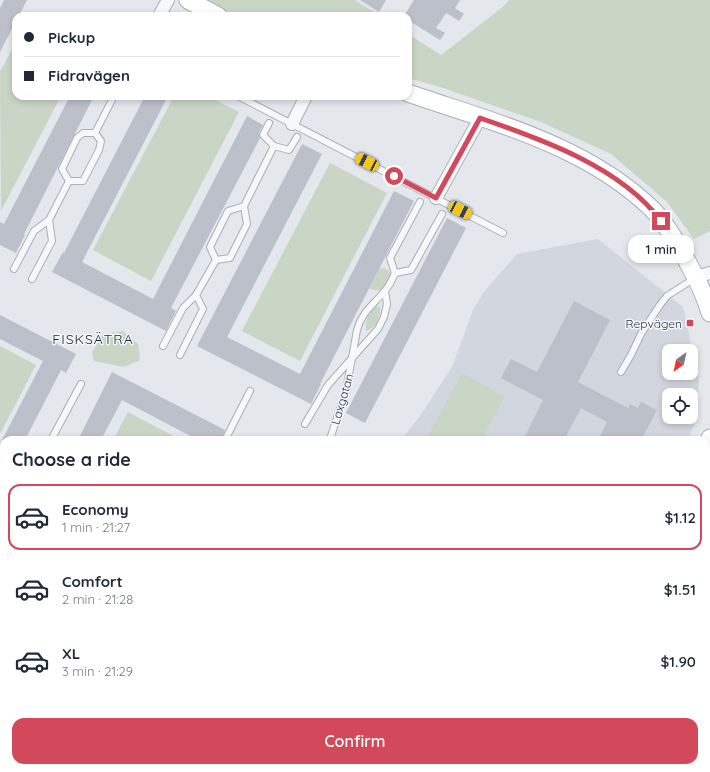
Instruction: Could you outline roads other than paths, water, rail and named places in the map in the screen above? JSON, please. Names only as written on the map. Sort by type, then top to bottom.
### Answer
[{"type":"street","points":[[161,12],[168,0]]},
{"type":"street","points":[[188,0],[210,12]]},
{"type":"street","points":[[412,94],[522,132],[558,147],[592,164],[625,186],[653,211],[703,275],[710,313]]},
{"type":"street","points":[[292,124],[304,100]]},
{"type":"street","points":[[436,198],[480,118]]},
{"type":"lane","points":[[95,133],[112,100]]},
{"type":"lane","points":[[246,100],[503,233]]},
{"type":"lane","points":[[269,123],[263,135],[274,146],[289,150],[297,137]]},
{"type":"lane","points":[[69,182],[62,169],[78,138],[83,133],[95,133]]},
{"type":"lane","points":[[69,182],[82,181],[99,150],[101,141],[95,133]]},
{"type":"lane","points":[[216,260],[230,258],[248,224],[244,206],[274,146]]},
{"type":"lane","points":[[14,269],[34,231],[49,220],[69,182]]},
{"type":"lane","points":[[420,202],[390,258],[395,273],[411,270],[442,214]]},
{"type":"lane","points":[[216,260],[210,247],[228,211],[244,206]]},
{"type":"lane","points":[[32,278],[52,241],[49,220]]},
{"type":"lane","points":[[163,346],[183,308],[196,295],[216,260]]},
{"type":"lane","name":"Laxgatan","points":[[331,436],[346,391],[360,321],[369,308],[385,291],[395,273]]},
{"type":"lane","points":[[621,372],[642,332],[667,296],[703,275]]},
{"type":"lane","name":"Laxgatan","points":[[305,424],[328,384],[378,329],[387,304],[385,291]]},
{"type":"lane","points":[[180,355],[203,309],[196,295]]},
{"type":"lane","points":[[53,436],[81,384]]},
{"type":"lane","points":[[227,436],[250,391]]},
{"type":"place","name":"Repvägen","points":[[690,323]]},
{"type":"district","name":"FISKSÄTRA","points":[[93,339]]}]
